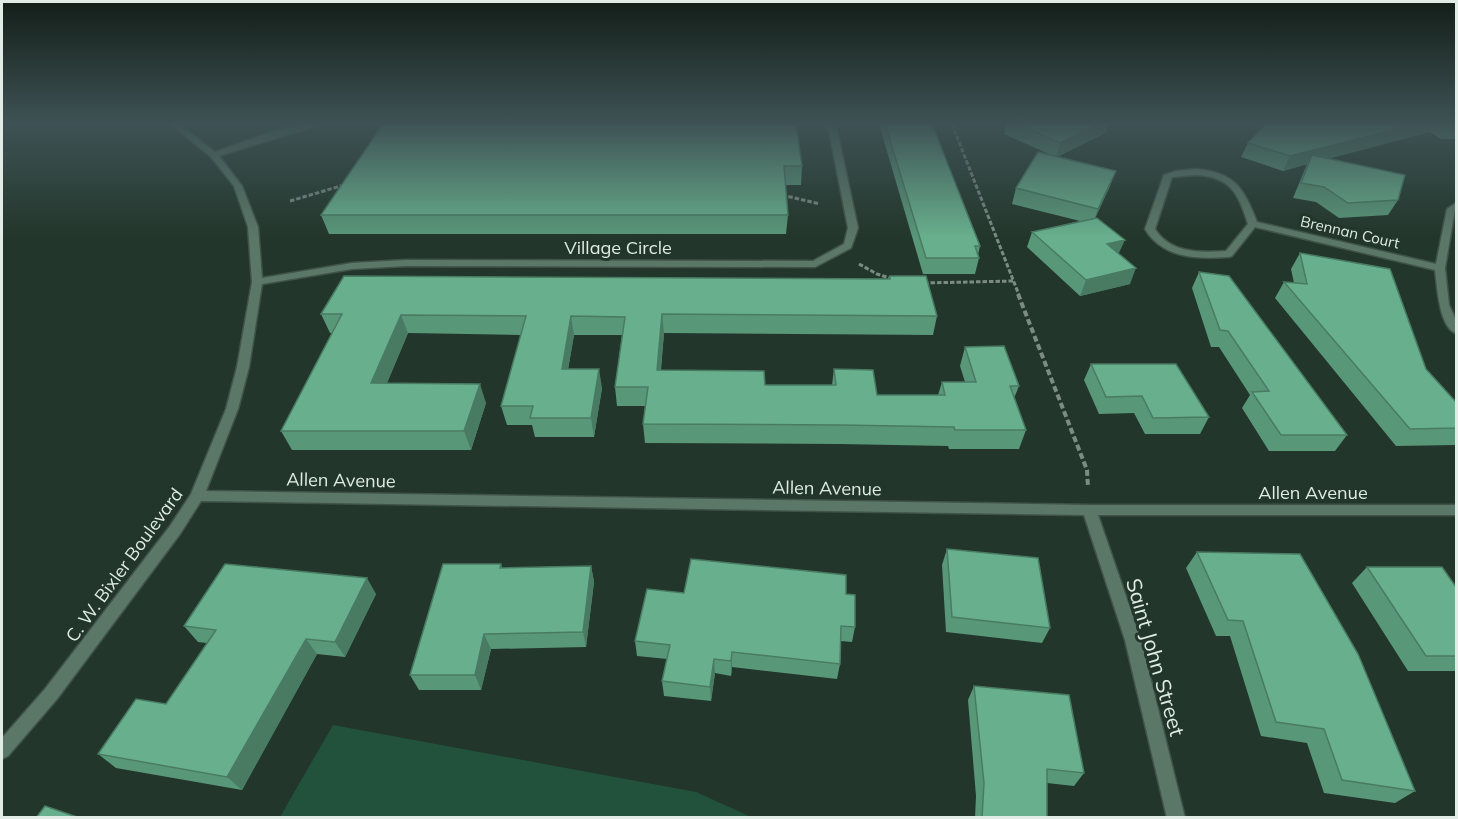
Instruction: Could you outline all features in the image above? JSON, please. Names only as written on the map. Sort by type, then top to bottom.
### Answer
[{"type":"street","name":"C. W. Bixler Boulevard","points":[[2,750],[51,694],[175,530],[197,496],[232,410],[243,367],[257,282],[253,227],[238,186],[220,162]]},
{"type":"street","points":[[838,252],[848,246],[853,228],[840,162]]},
{"type":"street","points":[[1187,171],[1216,175],[1237,187],[1253,224],[1229,254],[1206,256],[1180,251],[1159,241],[1150,229],[1168,176],[1187,171]]},
{"type":"street","points":[[1456,206],[1452,209],[1440,268],[1444,305],[1456,330]]},
{"type":"street","name":"Brennan Court","points":[[1253,224],[1440,268]]},
{"type":"street","name":"Village Circle","points":[[257,282],[352,266],[815,264],[838,252]]},
{"type":"street","name":"Allen Avenue","points":[[197,496],[1089,510],[1456,510]]},
{"type":"street","name":"Saint John Street","points":[[1089,510],[1133,640],[1176,818]]},
{"type":"path","points":[[967,162],[1087,470],[1089,510]]},
{"type":"path","points":[[290,201],[344,185]]},
{"type":"path","points":[[779,195],[820,204]]},
{"type":"path","points":[[838,252],[877,274],[897,280]]},
{"type":"path","points":[[919,283],[1014,280]]},
{"type":"green space","points":[[333,725],[696,792],[751,817],[280,817]]},
{"type":"building","points":[[357,162],[801,162],[802,166],[784,166],[788,215],[321,215]]},
{"type":"building","points":[[897,162],[947,162],[980,246],[975,246],[979,258],[926,258]]},
{"type":"building","points":[[1032,162],[1080,162],[1116,171],[1098,209],[1016,188]]},
{"type":"building","points":[[1309,162],[1346,162],[1405,175],[1398,200],[1348,203],[1324,187],[1301,183]]},
{"type":"building","points":[[1097,218],[1125,240],[1107,244],[1136,268],[1086,280],[1032,232]]},
{"type":"building","points":[[1300,253],[1390,269],[1426,369],[1456,402],[1456,428],[1410,429],[1284,282],[1307,284]]},
{"type":"building","points":[[1199,272],[1229,276],[1347,435],[1281,435],[1252,392],[1269,391],[1228,331],[1220,330]]},
{"type":"building","points":[[344,276],[890,279],[890,276],[926,276],[937,316],[662,314],[657,370],[764,371],[765,385],[836,385],[834,369],[873,370],[877,395],[945,395],[942,382],[976,382],[965,347],[1004,346],[1019,386],[1010,386],[1026,430],[955,430],[954,427],[841,425],[643,424],[648,387],[615,387],[625,317],[571,316],[562,369],[599,369],[591,418],[530,418],[533,406],[501,406],[526,316],[401,315],[371,383],[480,384],[464,431],[281,431],[342,314],[321,314]]},
{"type":"building","points":[[1091,364],[1176,364],[1209,417],[1153,418],[1142,396],[1106,397]]},
{"type":"building","points":[[947,549],[1038,558],[1050,628],[952,617]]},
{"type":"building","points":[[1197,552],[1300,554],[1358,654],[1415,791],[1342,780],[1324,729],[1276,722],[1243,621],[1228,620]]},
{"type":"building","points":[[691,559],[846,575],[846,594],[855,595],[855,627],[841,626],[840,664],[732,652],[731,661],[714,659],[710,687],[662,681],[670,645],[635,641],[647,589],[684,593]]},
{"type":"building","points":[[225,564],[367,578],[335,642],[306,639],[227,777],[98,754],[136,699],[166,704],[216,630],[184,626]]},
{"type":"building","points":[[443,564],[501,564],[500,568],[591,566],[583,632],[484,634],[475,675],[410,675]]},
{"type":"building","points":[[1367,567],[1442,567],[1456,587],[1456,656],[1426,656]]},
{"type":"building","points":[[974,686],[1069,695],[1084,773],[1047,769],[1047,818],[982,818],[984,783]]},
{"type":"building","points":[[45,806],[80,818],[36,818]]}]
